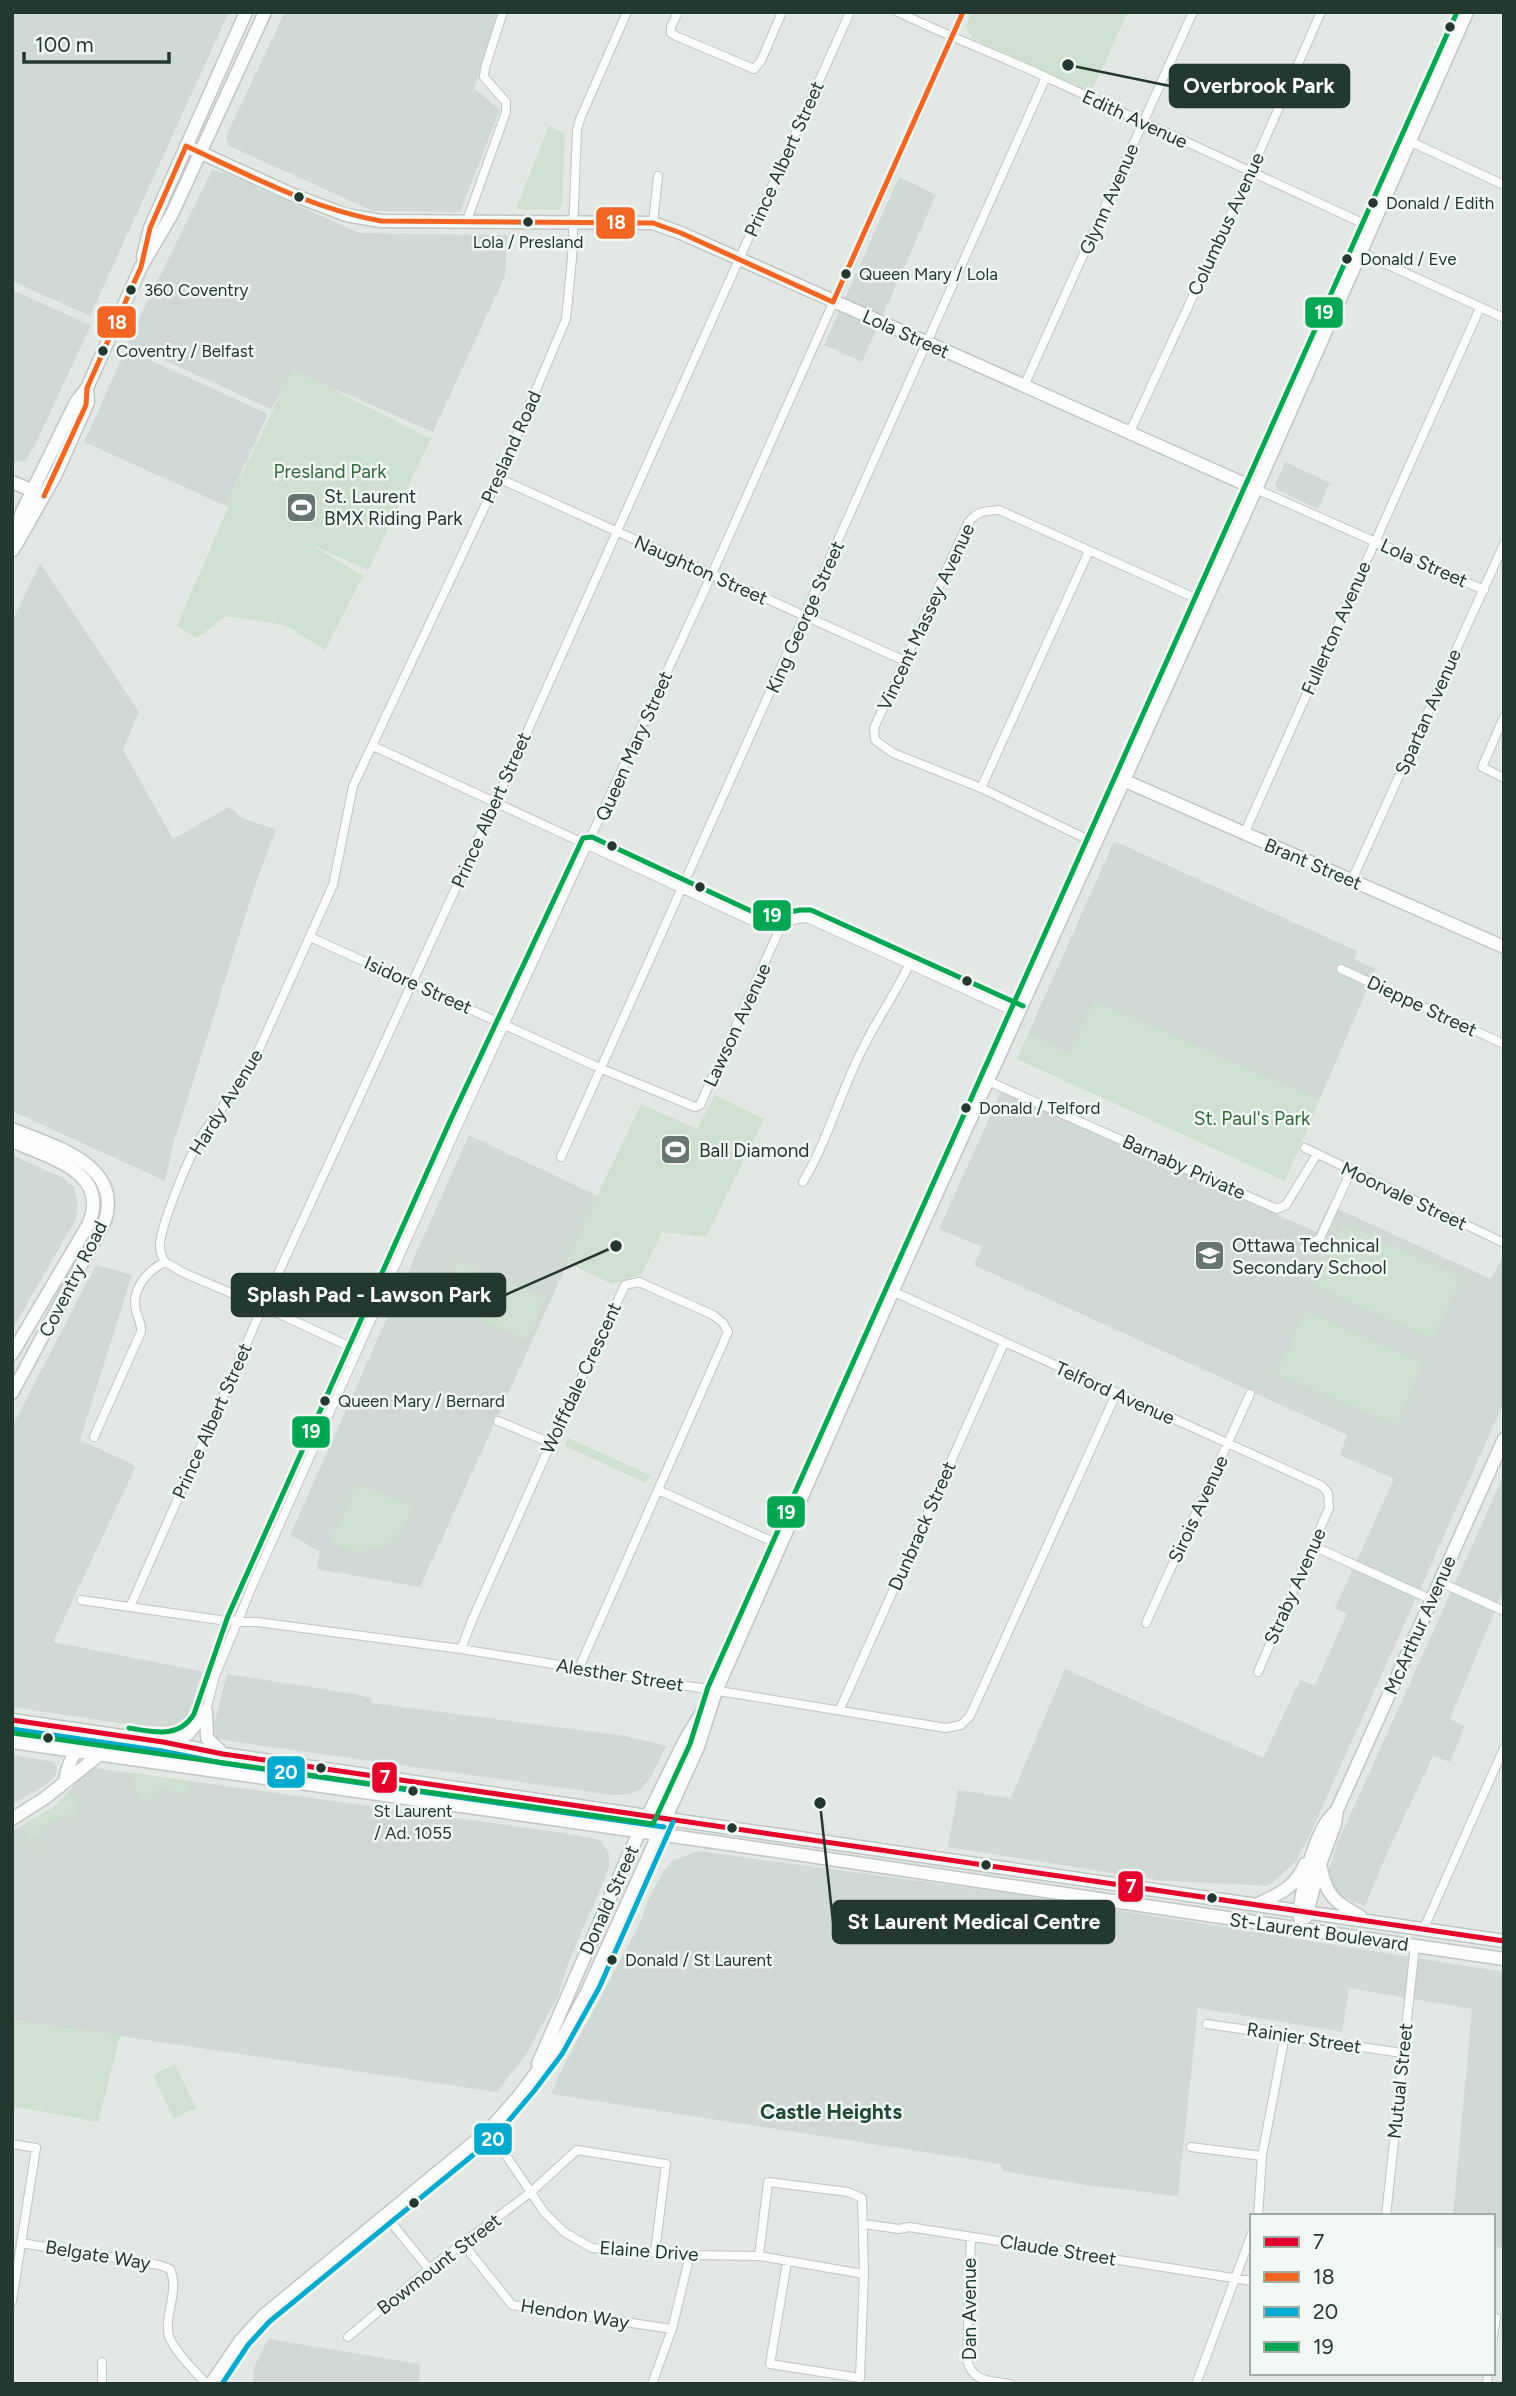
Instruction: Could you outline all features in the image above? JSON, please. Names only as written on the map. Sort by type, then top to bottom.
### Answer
[{"type":"main road","points":[[141,267],[150,228],[246,12]]},
{"type":"main road","name":"Donald Street","points":[[209,2384],[241,2340],[263,2316],[489,2130],[562,2039],[587,1992],[698,1747],[716,1690],[892,1292],[1256,489],[1467,12]]},
{"type":"main road","points":[[13,551],[13,538],[22,512],[38,493],[76,402],[87,388],[141,267],[167,225],[260,15]]},
{"type":"main road","name":"Lola Street","points":[[186,146],[352,217],[381,221],[466,223],[653,223],[681,233],[1256,489]]},
{"type":"main road","points":[[12,482],[38,493]]},
{"type":"main road","name":"Brant Street","points":[[1123,780],[1504,947]]},
{"type":"main road","name":"Coventry Road","points":[[12,1129],[76,1157],[90,1166],[101,1179],[108,1205],[105,1221],[12,1393]]},
{"type":"main road","name":"Coventry Road","points":[[12,1141],[78,1172],[89,1184],[94,1203],[83,1234],[12,1354]]},
{"type":"main road","name":"McArthur Avenue","points":[[1301,1929],[1316,1846],[1326,1823],[1337,1810],[1504,1439]]},
{"type":"main road","name":"Donald Street","points":[[533,2077],[606,1903],[685,1740],[716,1690]]},
{"type":"main road","points":[[163,1741],[184,1737],[197,1725],[206,1711]]},
{"type":"main road","points":[[206,1711],[207,1738],[223,1754]]},
{"type":"main road","name":"St-Laurent Boulevard","points":[[12,1720],[163,1741],[223,1754],[1504,1941]]},
{"type":"main road","points":[[65,1782],[68,1765],[85,1731]]},
{"type":"main road","name":"St-Laurent Boulevard","points":[[12,1742],[1504,1959]]},
{"type":"main road","points":[[12,1819],[45,1798],[99,1755]]},
{"type":"main road","name":"McArthur Avenue","points":[[1304,1911],[1335,1824],[1337,1810]]},
{"type":"main road","points":[[1258,1904],[1281,1894],[1292,1884],[1316,1846]]},
{"type":"main road","points":[[1320,1864],[1329,1894],[1346,1908],[1367,1919]]},
{"type":"street","points":[[466,223],[506,111],[506,102],[484,77],[503,12]]},
{"type":"street","name":"Presland Road","points":[[337,868],[348,799],[498,478],[566,319],[572,258],[575,147],[580,119],[627,12]]},
{"type":"street","points":[[678,12],[670,27],[671,33],[754,69],[761,61],[782,12]]},
{"type":"street","name":"Prince Albert Street","points":[[130,1607],[263,1307],[496,802],[850,12]]},
{"type":"street","name":"Edith Avenue","points":[[898,12],[1371,227]]},
{"type":"street","name":"Queen Mary Street","points":[[206,1711],[215,1676],[236,1620],[459,1123],[712,574],[963,12]]},
{"type":"street","name":"Glynn Avenue","points":[[1024,386],[1193,12]]},
{"type":"street","name":"Columbus Avenue","points":[[1129,434],[1251,171],[1321,12]]},
{"type":"street","name":"King George Street","points":[[561,1157],[1046,77]]},
{"type":"street","points":[[1409,141],[1504,185]]},
{"type":"street","points":[[653,223],[658,176]]},
{"type":"street","points":[[1360,252],[1504,318]]},
{"type":"street","name":"Fullerton Avenue","points":[[1244,834],[1480,308]]},
{"type":"street","name":"Naughton Street","points":[[498,478],[905,661]]},
{"type":"street","name":"Lola Street","points":[[1256,489],[1483,590]]},
{"type":"street","name":"Vincent Massey Avenue","points":[[981,788],[893,753],[875,740],[874,728],[968,523],[975,514],[999,510],[1089,551]]},
{"type":"street","name":"Spartan Avenue","points":[[1352,880],[1504,544]]},
{"type":"street","points":[[1096,844],[981,788],[1089,551],[1204,602]]},
{"type":"street","points":[[1504,717],[1482,767],[1504,778]]},
{"type":"street","points":[[373,746],[763,926],[807,918],[1018,1014]]},
{"type":"street","name":"Hardy Avenue","points":[[165,1262],[160,1251],[161,1237],[194,1149],[251,1067],[324,906],[337,868]]},
{"type":"street","name":"Lawson Avenue","points":[[601,1069],[695,1107],[700,1105],[782,924]]},
{"type":"street","name":"Isidore Street","points":[[310,937],[601,1069]]},
{"type":"street","points":[[803,1182],[817,1158],[861,1051],[896,993],[909,965]]},
{"type":"street","name":"Dieppe Street","points":[[1341,969],[1504,1044]]},
{"type":"street","name":"Barnaby Private","points":[[988,1081],[1277,1209],[1286,1205],[1317,1154]]},
{"type":"street","name":"Moorvale Street","points":[[1304,1148],[1504,1243]]},
{"type":"street","points":[[1304,1248],[1320,1238],[1351,1171]]},
{"type":"street","points":[[94,1437],[141,1332],[141,1323],[135,1307],[136,1293],[149,1272],[165,1262],[357,1350]]},
{"type":"street","name":"Wolffdale Crescent","points":[[461,1649],[472,1618],[625,1285],[639,1282],[713,1315],[729,1332],[579,1668]]},
{"type":"street","name":"Telford Avenue","points":[[892,1292],[1322,1486],[1330,1501]]},
{"type":"street","name":"Dunbrack Street","points":[[840,1709],[1004,1343]]},
{"type":"street","name":"Alesther Street","points":[[80,1600],[461,1649],[946,1728],[961,1725],[970,1716],[1116,1394]]},
{"type":"street","name":"Sirois Avenue","points":[[1146,1623],[1250,1394]]},
{"type":"street","points":[[498,1421],[551,1443]]},
{"type":"street","points":[[658,1490],[780,1545]]},
{"type":"street","name":"Straby Avenue","points":[[1258,1672],[1330,1501]]},
{"type":"street","points":[[1313,1546],[1432,1600]]},
{"type":"street","points":[[1440,1582],[1504,1612]]},
{"type":"street","points":[[1423,1928],[1504,1748]]},
{"type":"street","name":"Mutual Street","points":[[1386,2214],[1415,1945]]},
{"type":"street","name":"Rainier Street","points":[[1207,2024],[1402,2053]]},
{"type":"street","points":[[1258,2214],[1262,2156],[1285,2035]]},
{"type":"street","name":"Elaine Drive","points":[[489,2130],[544,2212],[564,2232],[592,2248],[690,2255],[760,2256],[864,2274]]},
{"type":"street","points":[[12,2144],[36,2148],[12,2301]]},
{"type":"street","points":[[1191,2147],[1262,2156]]},
{"type":"street","name":"Bowmount Street","points":[[348,2337],[429,2269],[531,2192],[577,2150],[666,2164],[655,2252]]},
{"type":"street","points":[[760,2256],[768,2182],[855,2194],[862,2198],[864,2274],[860,2378],[770,2364],[787,2262]]},
{"type":"street","points":[[385,2216],[429,2269]]},
{"type":"street","name":"Claude Street","points":[[864,2224],[899,2229],[909,2227],[1250,2281]]},
{"type":"street","name":"Dan Avenue","points":[[971,2237],[967,2360],[970,2371],[977,2378],[1010,2384]]},
{"type":"street","points":[[1196,2384],[1250,2238]]},
{"type":"street","name":"Belgate Way","points":[[21,2243],[170,2269],[175,2279],[168,2331],[170,2341],[209,2384]]},
{"type":"street","name":"Hendon Way","points":[[464,2245],[512,2305],[672,2329]]},
{"type":"street","points":[[652,2384],[672,2329],[690,2255]]},
{"type":"street","points":[[102,2362],[102,2384]]},
{"type":"shaded area","points":[[12,12],[229,12],[90,316],[12,281]]},
{"type":"shaded area","points":[[285,12],[499,12],[474,88],[500,110],[460,212],[373,211],[229,146],[226,136]]},
{"type":"shaded area","points":[[212,170],[228,174],[359,233],[507,235],[505,276],[433,432],[293,371],[271,409],[127,343]]},
{"type":"shaded area","points":[[899,177],[936,195],[862,362],[824,345]]},
{"type":"shaded area","points":[[12,290],[91,325],[35,445],[25,461],[12,463]]},
{"type":"shaded area","points":[[126,349],[268,414],[226,506],[84,442]]},
{"type":"shaded area","points":[[1285,462],[1330,483],[1318,509],[1278,490],[1275,485]]},
{"type":"shaded area","points":[[40,563],[139,712],[123,750],[173,839],[229,807],[244,819],[276,829],[256,882],[173,1145],[165,1181],[12,1111],[12,622]]},
{"type":"shaded area","points":[[1114,841],[1357,951],[1354,959],[1376,969],[1319,1101],[1095,1002],[1070,1054],[1028,1034]]},
{"type":"shaded area","points":[[1002,1090],[1316,1232],[1329,1205],[1491,1279],[1504,1255],[1504,1402],[1311,1832],[1296,1861],[1271,1884],[1265,1886],[1156,1880],[948,1847],[958,1790],[1011,1798],[1065,1669],[1263,1758],[1300,1680],[1315,1685],[1347,1614],[1335,1608],[1394,1479],[1340,1455],[1347,1435],[974,1265],[982,1247],[939,1229]]},
{"type":"shaded area","points":[[469,1135],[598,1196],[420,1587],[317,1569],[320,1552],[290,1535]]},
{"type":"shaded area","points":[[12,1155],[63,1178],[74,1187],[78,1204],[76,1219],[12,1330]]},
{"type":"shaded area","points":[[96,1265],[132,1275],[80,1440],[136,1466],[53,1642],[205,1672],[190,1722],[173,1731],[12,1707],[12,1427]]},
{"type":"shaded area","points":[[1504,1475],[1504,1589],[1450,1719],[1465,1726],[1450,1762],[1433,1756],[1365,1906],[1344,1898],[1334,1888],[1329,1870],[1337,1844]]},
{"type":"shaded area","points":[[227,1674],[349,1693],[371,1698],[372,1703],[626,1736],[666,1746],[652,1775],[641,1789],[629,1794],[613,1795],[229,1741],[216,1738],[214,1725]]},
{"type":"shaded area","points":[[12,1755],[54,1762],[57,1769],[55,1776],[46,1785],[12,1804]]},
{"type":"shaded area","points":[[95,1768],[564,1833],[600,1840],[609,1854],[609,1866],[569,1961],[557,1998],[525,2056],[497,2092],[12,2020],[12,1831],[54,1807],[87,1772]]},
{"type":"shaded area","points":[[698,1851],[1023,1895],[1504,1972],[1504,2248],[1495,2247],[1495,2214],[1453,2214],[1472,2009],[1349,1988],[1342,2032],[1198,2008],[1178,2196],[1087,2185],[1003,2171],[1001,2164],[551,2094],[639,1925],[649,1898],[672,1861]]},
{"type":"shaded area","points":[[268,2339],[420,2364],[419,2384],[253,2384],[254,2367]]},
{"type":"green space","points":[[972,12],[1128,12],[1091,92],[972,38],[966,26]]},
{"type":"green space","points":[[549,126],[565,133],[562,204],[558,210],[516,209]]},
{"type":"green space","name":"Presland Park","points":[[293,369],[431,439],[368,570],[308,543],[363,576],[325,650],[285,625],[226,616],[197,638],[177,626],[228,508],[226,506]]},
{"type":"green space","name":"St. Paul's Park","points":[[1095,1002],[1319,1101],[1285,1181],[1017,1059],[1028,1034],[1070,1054]]},
{"type":"green space","points":[[715,1095],[764,1119],[706,1237],[662,1232],[642,1274],[612,1284],[566,1262],[641,1104],[697,1129]]},
{"type":"green space","points":[[1343,1224],[1461,1277],[1433,1338],[1315,1286]]},
{"type":"green space","points":[[459,1260],[478,1269],[465,1296],[450,1289],[449,1281]]},
{"type":"green space","points":[[493,1275],[545,1299],[527,1340],[474,1316]]},
{"type":"green space","points":[[1305,1311],[1423,1364],[1396,1425],[1277,1373]]},
{"type":"green space","points":[[568,1438],[650,1475],[646,1483],[565,1446]]},
{"type":"green space","points":[[360,1484],[413,1507],[390,1541],[381,1547],[360,1551],[331,1543],[356,1486]]},
{"type":"green space","points":[[132,1773],[191,1781],[188,1794],[158,1789],[153,1797],[142,1801],[132,1782],[135,1780]]},
{"type":"green space","points":[[68,1793],[79,1802],[74,1805],[79,1816],[71,1821],[67,1813],[37,1828],[40,1835],[32,1839],[39,1852],[46,1850],[44,1854],[38,1855],[25,1834],[24,1825],[54,1807]]},
{"type":"green space","points":[[12,2020],[120,2036],[98,2122],[12,2106]]},
{"type":"green space","points":[[175,2064],[196,2108],[174,2118],[153,2075]]},
{"type":"transit line","name":"18","points":[[833,302],[963,12]]},
{"type":"transit line","name":"19","points":[[13,1733],[653,1824],[690,1744],[708,1687],[1457,12]]},
{"type":"transit line","name":"18","points":[[186,146],[306,200],[355,216],[381,221],[653,223],[833,302]]},
{"type":"transit line","name":"18","points":[[44,496],[86,405],[87,388],[141,267],[150,228],[186,146]]},
{"type":"transit line","name":"19","points":[[129,1728],[165,1732],[181,1727],[194,1714],[228,1616],[451,1119],[583,838],[592,837],[764,917],[811,910],[1023,1006]]},
{"type":"transit line","name":"7","points":[[12,1720],[163,1742],[223,1754],[1504,1941]]},
{"type":"transit line","name":"20","points":[[12,1729],[162,1751],[222,1763],[664,1827]]},
{"type":"transit line","name":"20","points":[[222,2384],[248,2345],[269,2322],[495,2137],[534,2091],[562,2054],[599,1988],[673,1822]]},
{"type":"place","name":"Overbrook Park","points":[[1068,65]]},
{"type":"place","name":"Donald / Edith","points":[[1373,203]]},
{"type":"place","name":"Lola / Presland","points":[[528,222]]},
{"type":"place","name":"Donald / Eve","points":[[1347,259]]},
{"type":"place","name":"Queen Mary / Lola","points":[[846,274]]},
{"type":"place","name":"360 Coventry","points":[[131,290]]},
{"type":"place","name":"Coventry / Belfast","points":[[103,351]]},
{"type":"place","name":"St. Laurent BMX Riding Park","points":[[301,507]]},
{"type":"place","name":"Donald / Telford","points":[[966,1108]]},
{"type":"place","name":"Ball Diamond","points":[[676,1150]]},
{"type":"place","name":"Splash Pad - Lawson Park","points":[[616,1246]]},
{"type":"place","name":"Ottawa Technical Secondary School","points":[[1209,1256]]},
{"type":"place","name":"Queen Mary / Bernard","points":[[325,1401]]},
{"type":"place","name":"St Laurent / Ad. 1055","points":[[413,1791]]},
{"type":"place","name":"St Laurent Medical Centre","points":[[820,1803]]},
{"type":"place","name":"Donald / St Laurent","points":[[612,1960]]},
{"type":"district","name":"Castle Heights","points":[[831,2111]]}]
